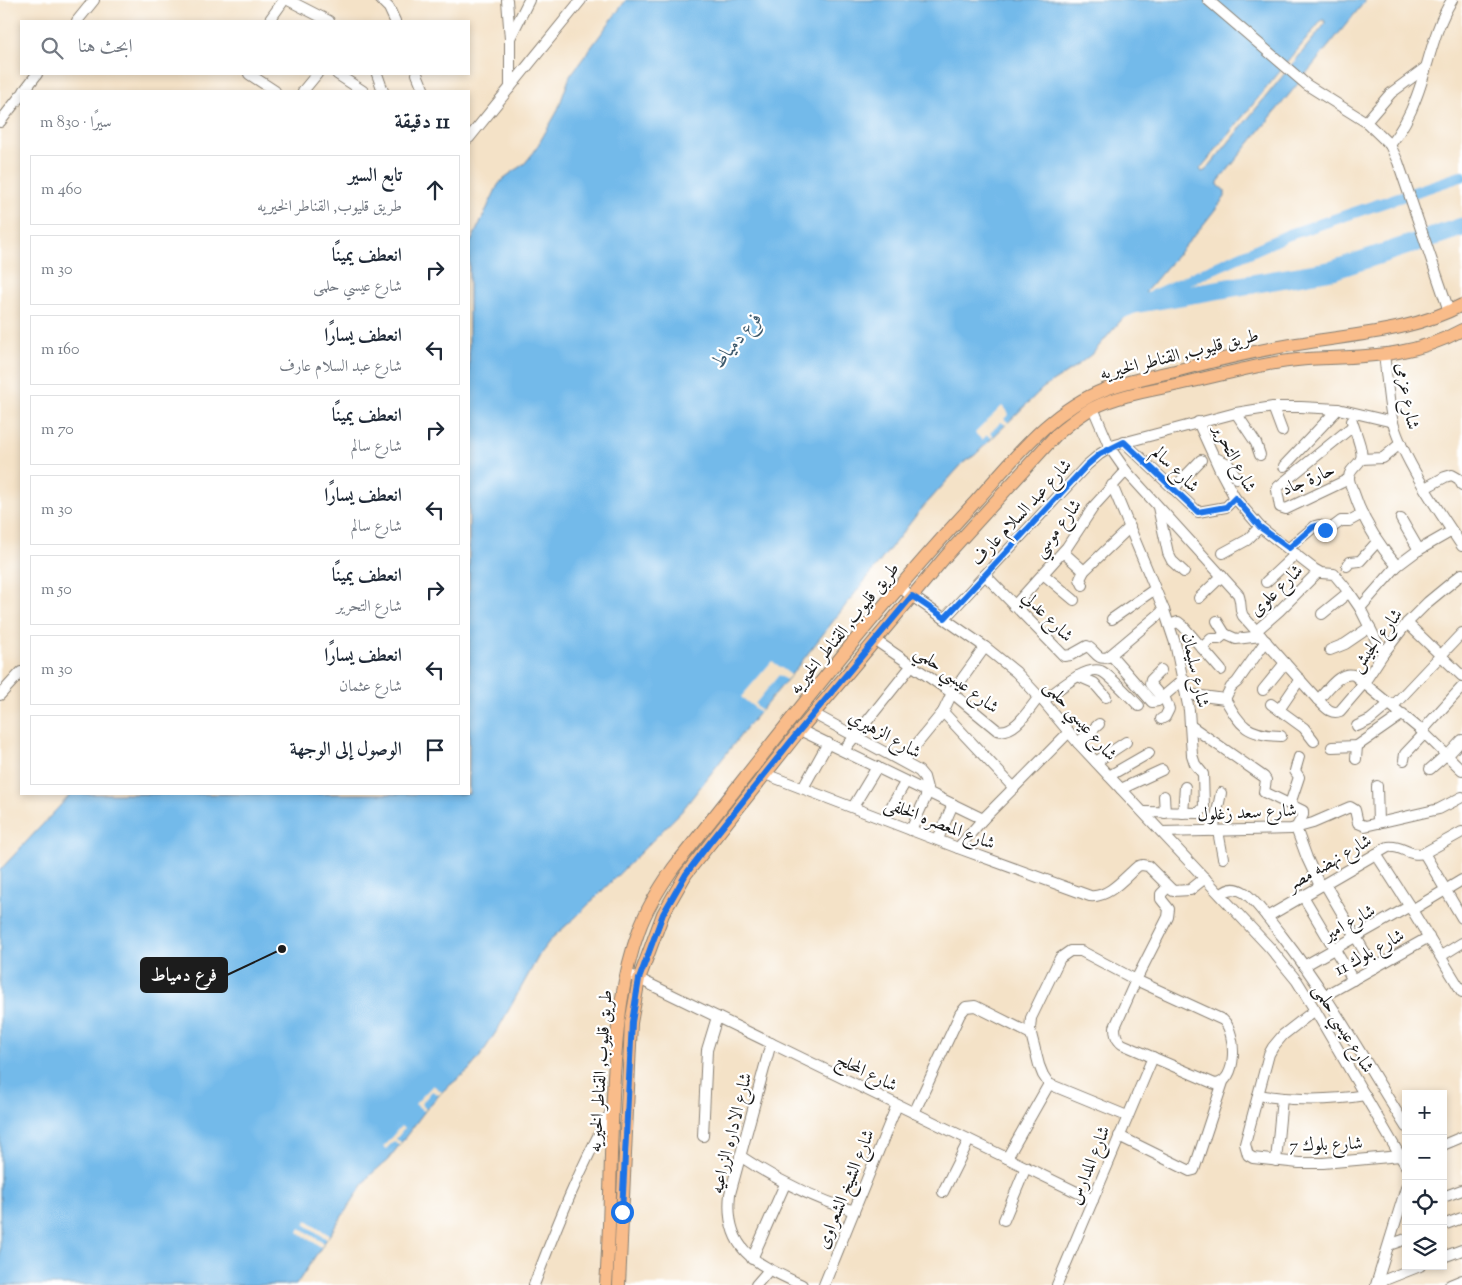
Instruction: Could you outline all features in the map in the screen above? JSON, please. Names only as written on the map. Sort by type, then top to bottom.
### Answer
[{"type":"main road","name":"طريق قليوب, القناطر الخيريه","points":[[606,1285],[612,1110],[618,1018],[626,973],[640,928],[660,887],[674,867],[933,547],[1047,424],[1091,394],[1125,383],[1264,350],[1398,328],[1424,321],[1462,305]]},
{"type":"main road","name":"طريق قليوب, القناطر الخيريه","points":[[619,1285],[629,1044],[639,979],[654,935],[673,893],[686,874],[800,730],[912,596],[1056,435],[1074,420],[1093,408],[1127,396],[1264,365],[1308,359],[1401,353],[1434,344],[1462,330]]},
{"type":"main road","points":[[608,1229],[622,1231]]},
{"type":"street","points":[[78,20],[94,0]]},
{"type":"street","points":[[269,20],[286,0],[327,20]]},
{"type":"street","points":[[381,0],[389,8],[395,20]]},
{"type":"street","points":[[507,0],[510,39],[510,88]]},
{"type":"street","points":[[510,39],[529,0]]},
{"type":"street","points":[[470,137],[581,0]]},
{"type":"street","points":[[1208,0],[1307,85],[1366,122],[1390,145],[1398,162],[1449,311]]},
{"type":"street","points":[[1390,145],[1399,134],[1416,97],[1434,37],[1452,0]]},
{"type":"street","points":[[1366,122],[1391,94],[1425,68]]},
{"type":"street","points":[[25,90],[36,75]]},
{"type":"street","points":[[251,75],[273,90]]},
{"type":"street","points":[[304,90],[316,75]]},
{"type":"street","points":[[339,75],[361,90]]},
{"type":"street","points":[[377,75],[384,90]]},
{"type":"street","points":[[416,75],[424,90]]},
{"type":"street","points":[[0,122],[20,96]]},
{"type":"street","name":"شارع عزمى","points":[[1384,354],[1393,422],[1401,443],[1425,488],[1462,546]]},
{"type":"street","points":[[1273,407],[1282,431]]},
{"type":"street","name":"شارع عبد السلام عارف","points":[[945,618],[1087,465],[1110,448],[1124,442],[1198,422],[1273,407],[1338,409],[1393,422]]},
{"type":"street","points":[[1093,408],[1110,448],[1126,471],[1238,594],[1240,598],[1240,612],[1318,700],[1344,675],[1354,675],[1392,704],[1424,732],[1462,770]]},
{"type":"street","points":[[1284,466],[1338,409]]},
{"type":"street","points":[[1349,411],[1362,453],[1361,458],[1351,470],[1349,479],[1362,514],[1377,542],[1397,566]]},
{"type":"street","points":[[1236,413],[1256,443],[1260,455]]},
{"type":"street","name":"شارع التحرير","points":[[1198,422],[1235,498],[1260,527],[1318,572],[1334,574],[1360,608],[1383,654]]},
{"type":"street","name":"حارة جاد","points":[[1349,479],[1286,509],[1280,507],[1277,490],[1279,485],[1353,426]]},
{"type":"street","name":"شارع سالم","points":[[1124,442],[1198,512],[1226,507],[1235,498]]},
{"type":"street","points":[[1361,458],[1383,458],[1401,443]]},
{"type":"street","points":[[1216,458],[1228,464],[1237,478]]},
{"type":"street","points":[[1173,489],[1201,460]]},
{"type":"street","name":"شارع موسي","points":[[1014,606],[1063,552],[1094,506],[1126,471]]},
{"type":"street","points":[[1425,488],[1448,476],[1456,476],[1462,485]]},
{"type":"street","name":"شارع سليمان","points":[[1112,485],[1169,625],[1184,679],[1191,726],[1192,755],[1195,764],[1203,774],[1204,807],[1199,813],[1144,812]]},
{"type":"street","points":[[1158,506],[1168,553],[1172,561],[1184,572]]},
{"type":"street","points":[[1266,582],[1316,526],[1319,525],[1329,530],[1341,521],[1349,521],[1362,514]]},
{"type":"street","points":[[1401,519],[1419,550]]},
{"type":"street","points":[[1083,585],[1080,579],[1084,571],[1130,527]]},
{"type":"street","points":[[1223,553],[1247,540],[1260,527]]},
{"type":"street","points":[[1360,608],[1397,566],[1419,550],[1452,531]]},
{"type":"street","points":[[1347,566],[1350,562],[1360,562],[1377,542]]},
{"type":"street","points":[[1063,552],[1084,571]]},
{"type":"street","name":"شارع علوى","points":[[1225,699],[1231,687],[1237,682],[1261,636],[1286,605],[1318,572]]},
{"type":"street","points":[[1043,574],[1074,600]]},
{"type":"street","name":"شارع الجيش","points":[[1318,700],[1329,711],[1340,711],[1364,683],[1407,623],[1428,602],[1462,574]]},
{"type":"street","name":"شارع عدلي","points":[[985,575],[1062,655],[1071,655],[1087,646],[1101,658],[1104,659],[1111,655]]},
{"type":"street","points":[[1198,598],[1222,576]]},
{"type":"street","name":"شارع عيسي حلمى","points":[[899,588],[945,618],[1016,672],[1078,743],[1256,932],[1284,964],[1315,1010],[1402,1153]]},
{"type":"street","points":[[1112,619],[1155,589]]},
{"type":"street","points":[[1322,614],[1349,592]]},
{"type":"street","points":[[1164,610],[1111,655],[1152,702],[1158,701],[1184,679]]},
{"type":"street","points":[[1217,621],[1225,634],[1236,639],[1261,636]]},
{"type":"street","points":[[1169,625],[1175,622],[1180,623],[1220,670]]},
{"type":"street","points":[[1407,623],[1462,676]]},
{"type":"street","points":[[1330,650],[1345,644],[1370,627]]},
{"type":"street","points":[[1357,726],[1370,720],[1392,704],[1462,633]]},
{"type":"street","points":[[1202,648],[1211,639],[1219,639],[1225,634]]},
{"type":"street","name":"شارع عيسي حلمي","points":[[876,640],[952,693],[997,730],[1011,729],[1041,699]]},
{"type":"street","points":[[903,761],[944,712],[952,693],[985,647]]},
{"type":"street","points":[[1263,690],[1285,662]]},
{"type":"street","points":[[844,750],[912,664]]},
{"type":"street","points":[[1041,699],[1088,670],[1094,669],[1104,672],[1136,703],[1143,693]]},
{"type":"street","points":[[1160,670],[1151,680],[1150,684],[1163,697],[1169,709],[1161,720]]},
{"type":"street","points":[[1112,680],[1124,671]]},
{"type":"street","points":[[0,694],[20,673]]},
{"type":"street","points":[[1078,676],[1094,683],[1106,697]]},
{"type":"street","points":[[1300,679],[1275,707],[1304,728],[1314,741]]},
{"type":"street","points":[[1124,691],[1134,682]]},
{"type":"street","points":[[1404,760],[1405,754],[1462,687]]},
{"type":"street","points":[[1186,694],[1225,699],[1240,723],[1252,731],[1266,736],[1281,736]]},
{"type":"street","points":[[944,712],[1014,788]]},
{"type":"street","name":"شارع الزهيري","points":[[814,714],[919,771],[924,777],[928,792]]},
{"type":"street","points":[[1332,747],[1357,746],[1403,714]]},
{"type":"street","points":[[1078,743],[1100,724]]},
{"type":"street","points":[[1191,726],[1264,776],[1266,780],[1264,792],[1301,810],[1303,813],[1296,828],[1307,858],[1374,968]]},
{"type":"street","name":"شارع الزهيري","points":[[800,730],[983,819]]},
{"type":"street","points":[[958,848],[983,819],[1069,732]]},
{"type":"street","points":[[1430,769],[1462,740]]},
{"type":"street","points":[[1096,762],[1126,742]]},
{"type":"street","points":[[803,788],[828,743]]},
{"type":"street","points":[[1356,759],[1357,746]]},
{"type":"street","points":[[1109,776],[1149,753]]},
{"type":"street","points":[[1290,804],[1299,777],[1295,771],[1299,757]]},
{"type":"street","points":[[853,807],[877,767]]},
{"type":"street","points":[[1122,789],[1162,770]]},
{"type":"street","name":"شارع المعصره الخلفى","points":[[765,774],[1090,896],[1098,897],[1105,894],[1138,866],[1142,865],[1148,866],[1168,887]]},
{"type":"street","points":[[884,819],[906,781]]},
{"type":"street","points":[[1377,786],[1378,823]]},
{"type":"street","points":[[1183,813],[1185,788]]},
{"type":"street","points":[[911,830],[928,792]]},
{"type":"street","points":[[1221,793],[1215,831],[1223,858]]},
{"type":"street","points":[[1164,796],[1165,813]]},
{"type":"street","name":"شارع سعد زغلول","points":[[1162,832],[1296,828],[1313,823],[1350,807],[1355,810],[1360,825],[1365,826],[1439,809],[1462,797]]},
{"type":"street","points":[[938,840],[953,804]]},
{"type":"street","points":[[1462,832],[1424,853],[1462,918]]},
{"type":"street","name":"شارع نهضه مصر","points":[[1267,917],[1388,847],[1393,846],[1413,854],[1424,853]]},
{"type":"street","points":[[1376,854],[1462,992]]},
{"type":"street","points":[[1205,878],[1190,890],[1173,891],[1168,887],[1162,894],[1161,899],[1169,909],[1168,917],[1115,1027],[1118,1040],[1122,1044],[1215,1084],[1223,1082]]},
{"type":"street","name":"شارع امير","points":[[1304,966],[1462,880]]},
{"type":"street","name":"شارع عيسي حلمى","points":[[1221,895],[1226,890],[1239,890],[1267,917],[1324,996],[1402,1121]]},
{"type":"street","points":[[1303,896],[1353,980]]},
{"type":"street","name":"شارع بلوك 11","points":[[1324,996],[1429,937]]},
{"type":"street","points":[[1441,956],[1462,943]]},
{"type":"street","points":[[1119,1136],[1190,1171],[1194,1170],[1223,1082],[1233,1062],[1232,1034],[1223,1020],[1136,980],[1081,951],[1070,951],[1060,958],[1032,1018],[1030,1030],[1041,1070],[1049,1084],[1127,1116]]},
{"type":"street","name":"شارع المحلج","points":[[626,973],[1093,1200]]},
{"type":"street","points":[[914,1113],[960,1014],[966,1007],[975,1006],[1031,1034]]},
{"type":"street","points":[[1315,1010],[1283,1035],[1273,1047],[1269,1054],[1258,1094],[1282,1098],[1324,1100],[1365,1095]]},
{"type":"street","points":[[703,1136],[707,1050],[717,1017]]},
{"type":"street","name":"شارع الاداره الزراعيه","points":[[771,1043],[730,1194],[728,1209],[730,1225],[736,1239],[752,1259],[769,1270],[802,1285]]},
{"type":"street","name":"شارع المدارس","points":[[1057,1285],[1152,1057]]},
{"type":"street","points":[[1007,1158],[1049,1084]]},
{"type":"street","name":"شارع بلوك 7","points":[[1258,1094],[1244,1144],[1248,1155],[1253,1158],[1323,1163],[1402,1155]]},
{"type":"street","points":[[1276,1161],[1282,1098]]},
{"type":"street","name":"شارع الشيخ الشعراوى","points":[[824,1285],[897,1104]]},
{"type":"street","points":[[534,1285],[583,1165],[612,1110]]},
{"type":"street","points":[[1447,1144],[1462,1137]]},
{"type":"street","points":[[943,1192],[969,1140]]},
{"type":"street","points":[[740,1156],[785,1184],[815,1198],[854,1211]]},
{"type":"street","points":[[1004,1220],[1026,1167]]},
{"type":"street","points":[[752,1259],[785,1184]]},
{"type":"street","points":[[1447,1196],[1462,1190]]},
{"type":"street","points":[[1402,1212],[1376,1284],[1389,1282],[1412,1270]]},
{"type":"street","points":[[1447,1224],[1462,1218]]},
{"type":"street","points":[[1389,1245],[1402,1240]]},
{"type":"street","points":[[1447,1256],[1462,1250]]},
{"type":"street","points":[[756,1285],[769,1270]]},
{"type":"street","points":[[1450,1285],[1462,1280]]},
{"type":"water","points":[[626,0],[1366,0],[1218,182],[1218,185],[1225,191],[1225,197],[1093,353],[1043,388],[975,455],[963,463],[918,513],[681,812],[576,917],[552,938],[541,952],[498,1029],[479,1058],[469,1070],[444,1090],[428,1107],[388,1160],[369,1176],[296,1285],[0,1285],[0,870],[70,795],[470,795],[470,244],[498,185],[504,178],[525,163],[534,152],[557,112],[570,76]],"holes":[[[1322,20],[1326,23],[1206,170],[1202,172],[1200,169]]]},
{"type":"pier","points":[[1002,406],[1009,414],[1004,419],[1009,423],[1006,425],[1001,422],[990,433],[994,436],[992,438],[987,435],[982,440],[975,433]]},
{"type":"pier","points":[[772,661],[791,675],[786,680],[779,675],[755,704],[761,710],[760,712],[741,697]]},
{"type":"pier","points":[[433,1085],[442,1092],[439,1095],[432,1091],[421,1104],[426,1109],[424,1111],[415,1104]]},
{"type":"pier","points":[[401,1126],[404,1129],[396,1139],[401,1142],[400,1145],[394,1141],[386,1149],[383,1147]]},
{"type":"pier","points":[[307,1220],[329,1235],[327,1239],[304,1224]]},
{"type":"pier","points":[[300,1228],[324,1243],[321,1247],[298,1232]]},
{"type":"waterway","points":[[1134,304],[1288,235],[1462,176]]},
{"type":"waterway","points":[[1111,313],[1134,304],[1333,270],[1462,227]]},
{"type":"place","name":"فرع دمياط","points":[[282,949]]},
{"type":"route","points":[[622,1212],[629,1044],[632,1022],[639,979],[663,914],[673,893],[708,845],[800,730],[912,596],[945,618],[1093,459],[1115,445],[1124,442],[1198,512],[1226,507],[1235,498],[1260,527],[1289,548],[1313,527],[1319,525],[1325,530]]}]
